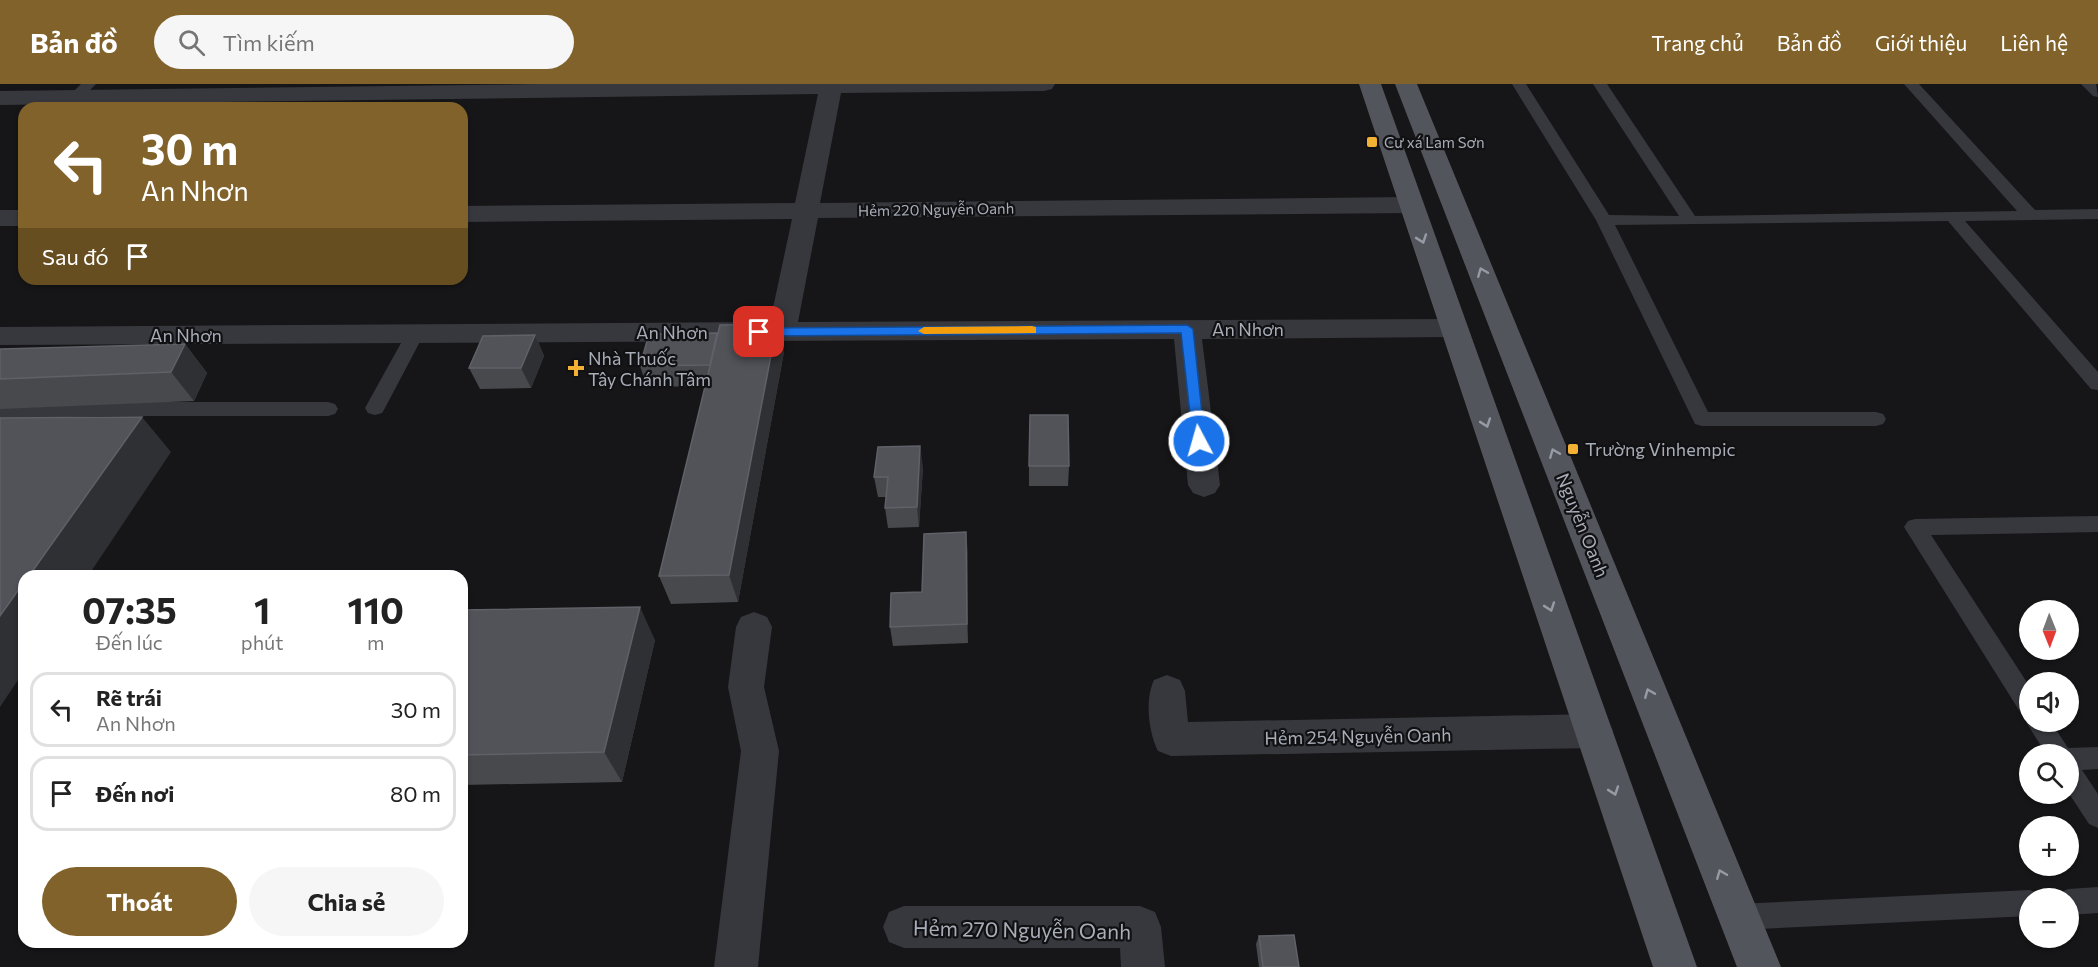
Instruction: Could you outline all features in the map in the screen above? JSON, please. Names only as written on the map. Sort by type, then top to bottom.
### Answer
[{"type":"main road","points":[[1370,84],[1452,328],[1675,967]]},
{"type":"main road","name":"Nguyễn Oanh","points":[[1406,84],[1759,967]]},
{"type":"main road","points":[[1452,328],[1504,327]]},
{"type":"street","points":[[0,98],[82,91],[247,89],[408,95],[610,87],[1044,84]]},
{"type":"street","points":[[782,332],[832,85]]},
{"type":"street","name":"Hẻm 220 Nguyễn Oanh","points":[[468,214],[1410,205]]},
{"type":"street","points":[[0,218],[18,218]]},
{"type":"street","name":"An Nhơn","points":[[0,336],[1452,328]]},
{"type":"street","points":[[1187,329],[1204,486]]},
{"type":"street","points":[[735,967],[760,751],[746,687],[754,627]]},
{"type":"street","name":"Hẻm 254 Nguyễn Oanh","points":[[1167,691],[1172,740],[1594,731]]},
{"type":"street","name":"Hẻm 270 Nguyễn Oanh","points":[[904,927],[1140,927],[1143,967]]},
{"type":"lane","points":[[1520,84],[1604,220],[1702,419],[1876,419]]},
{"type":"lane","points":[[1600,84],[1690,221]]},
{"type":"lane","points":[[1911,84],[2031,216]]},
{"type":"lane","points":[[2088,84],[2098,93]]},
{"type":"lane","points":[[1604,220],[1690,221],[2098,214]]},
{"type":"lane","points":[[1953,217],[2098,384]]},
{"type":"lane","points":[[375,408],[415,334]]},
{"type":"lane","points":[[0,412],[102,409],[328,409]]},
{"type":"lane","points":[[2019,691],[1915,527],[2098,524]]},
{"type":"lane","points":[[2079,759],[2098,758]]},
{"type":"lane","points":[[2079,787],[2098,816]]},
{"type":"lane","points":[[2079,901],[2098,900]]},
{"type":"lane","points":[[1738,917],[2019,904]]},
{"type":"building","points":[[777,324],[729,575],[659,576],[720,325]]},
{"type":"building","points":[[717,333],[710,365],[640,366],[649,334]]},
{"type":"building","points":[[535,335],[521,368],[469,368],[483,336]]},
{"type":"building","points":[[185,344],[171,372],[0,379],[0,349]]},
{"type":"building","points":[[1030,415],[1068,415],[1069,466],[1029,466]]},
{"type":"building","points":[[142,417],[33,570],[18,570],[18,590],[0,616],[0,418]]},
{"type":"building","points":[[920,446],[917,507],[885,508],[888,477],[874,477],[878,447]]},
{"type":"building","points":[[966,532],[967,624],[890,627],[891,593],[922,592],[924,534]]},
{"type":"building","points":[[640,607],[604,752],[468,755],[468,610]]},
{"type":"building","points":[[1294,935],[1299,967],[1263,967],[1259,936]]},
{"type":"slow traffic","points":[[924,331],[1032,330]]},
{"type":"place","name":"Cư xá Lam Sơn","points":[[1372,142]]},
{"type":"place","name":"Nhà Thuốc Tây Chánh Tâm","points":[[576,368]]},
{"type":"place","name":"Trường Vinhempic","points":[[1573,449]]},
{"type":"route","points":[[759,332],[1187,329],[1199,441]]}]
